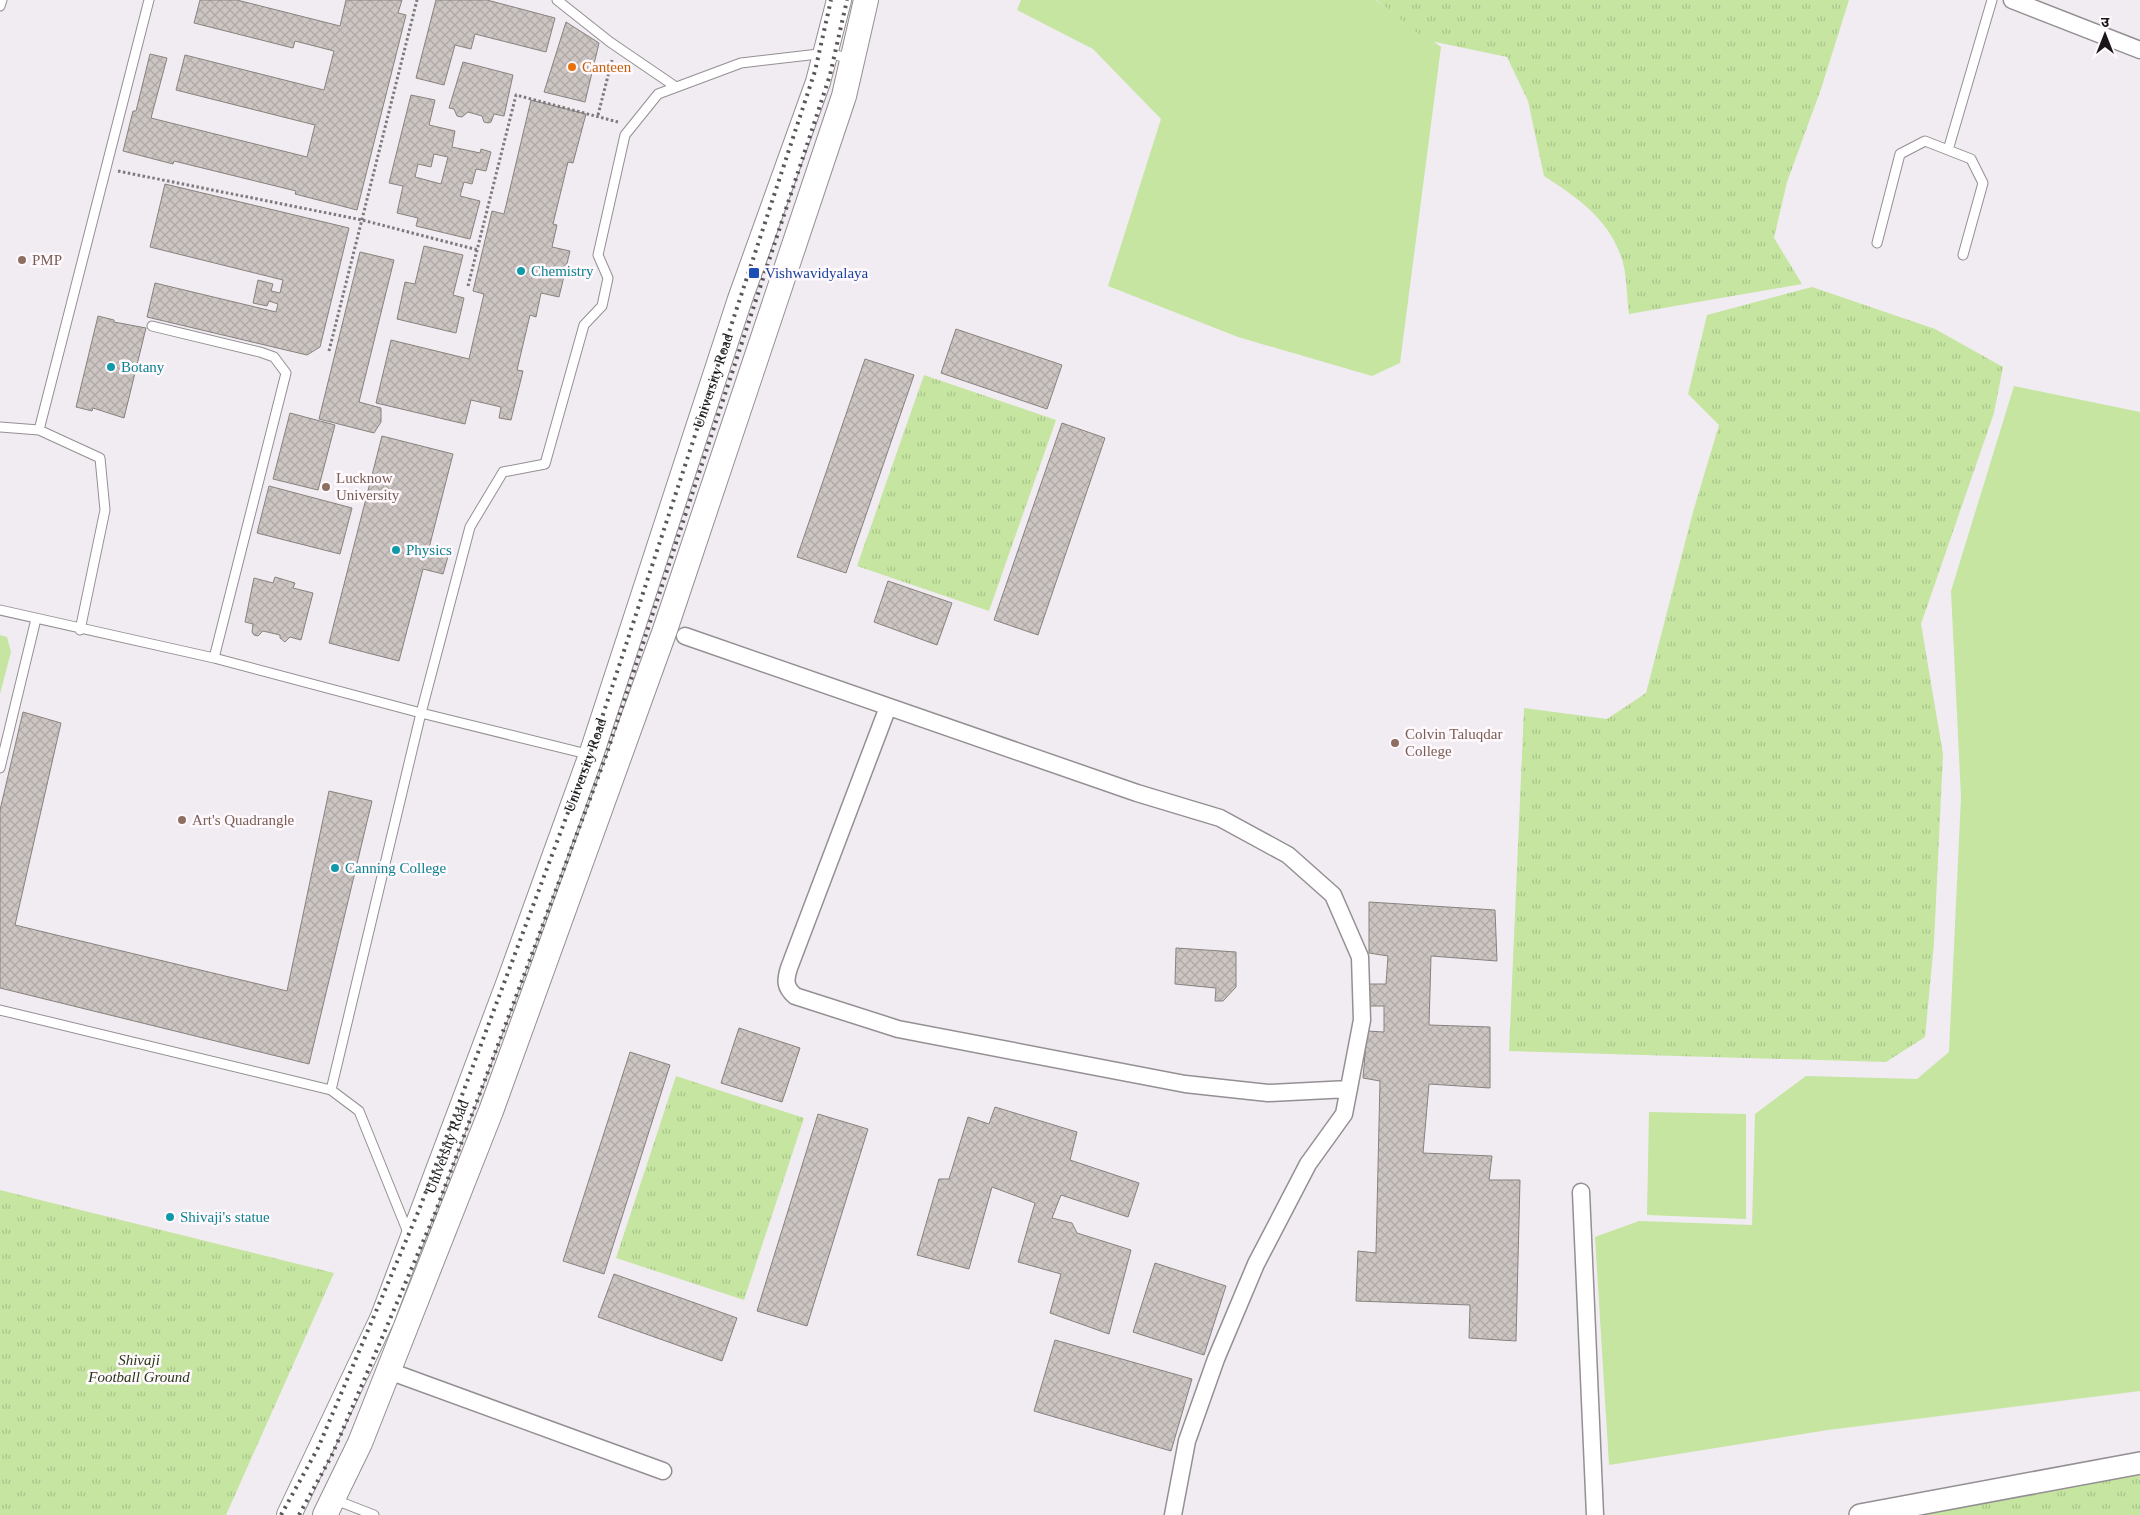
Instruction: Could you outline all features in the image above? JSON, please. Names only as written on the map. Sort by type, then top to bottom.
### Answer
[{"type":"main road","name":"University Road","points":[[289,1515],[382,1319],[409,1251],[591,755],[740,299],[818,82],[840,0]]},
{"type":"main road","name":"University Road","points":[[329,1507],[360,1443],[491,1111],[675,633],[844,96],[866,0]]},
{"type":"main road","points":[[409,1251],[428,1269]]},
{"type":"street","points":[[2012,0],[2140,50]]},
{"type":"street","points":[[675,633],[1137,793],[1220,818],[1288,855],[1333,895],[1360,957],[1362,1020],[1344,1114],[1308,1164],[1256,1264],[1216,1359],[1187,1441],[1173,1515]]},
{"type":"street","points":[[888,707],[785,980],[787,989],[795,996],[898,1029],[1185,1084],[1268,1093],[1349,1089]]},
{"type":"street","points":[[1581,1192],[1595,1515]]},
{"type":"street","points":[[388,1370],[662,1471]]},
{"type":"street","points":[[1860,1515],[2140,1463]]},
{"type":"lane","points":[[0,6],[2,0]]},
{"type":"lane","points":[[40,430],[149,0]]},
{"type":"lane","points":[[557,0],[616,46],[676,87]]},
{"type":"lane","points":[[1948,150],[1992,0]]},
{"type":"lane","points":[[331,1090],[422,714],[470,527],[503,472],[545,464],[584,325],[602,306],[608,278],[598,255],[625,135],[658,94],[741,63],[827,53],[853,59]]},
{"type":"lane","points":[[1878,243],[1900,154],[1925,141],[1971,159],[1983,183],[1963,255]]},
{"type":"lane","points":[[152,326],[260,352],[274,357],[286,372],[214,658]]},
{"type":"lane","points":[[0,427],[40,430],[100,458],[105,510],[80,630]]},
{"type":"lane","points":[[0,610],[80,630],[214,658],[422,714],[591,755]]},
{"type":"lane","points":[[0,768],[36,619]]},
{"type":"lane","points":[[0,1010],[331,1090],[359,1111],[409,1251]]},
{"type":"lane","points":[[329,1507],[374,1515]]},
{"type":"path","points":[[329,351],[417,0]]},
{"type":"path","points":[[598,114],[616,46]]},
{"type":"path","points":[[468,286],[516,95],[598,114],[632,126]]},
{"type":"path","points":[[107,169],[362,220],[478,250]]},
{"type":"green space","points":[[1021,0],[1376,0],[1441,47],[1400,363],[1372,376],[1238,337],[1108,286],[1161,119],[1093,49],[1017,10]]},
{"type":"green space","points":[[1377,0],[1849,0],[1821,89],[1787,182],[1774,238],[1802,284],[1629,314],[1625,273],[1619,251],[1604,225],[1594,214],[1544,176],[1528,101],[1507,57],[1426,40]]},
{"type":"green space","points":[[1812,287],[1935,329],[2003,367],[1994,413],[1921,624],[1943,754],[1934,943],[1925,1037],[1886,1062],[1509,1051],[1524,708],[1607,719],[1646,693],[1693,512],[1719,425],[1688,394],[1707,315]]},
{"type":"green space","points":[[924,375],[1056,420],[989,611],[857,566]]},
{"type":"green space","points":[[2014,386],[2140,412],[2140,1391],[1828,1430],[1609,1465],[1595,1237],[1639,1221],[1752,1225],[1755,1114],[1806,1076],[1917,1079],[1949,1052],[1961,797],[1951,591]]},
{"type":"green space","points":[[0,635],[7,637],[11,652],[0,694]]},
{"type":"green space","points":[[676,1076],[804,1118],[744,1300],[616,1258]]},
{"type":"green space","points":[[1649,1112],[1746,1114],[1746,1219],[1647,1215]]},
{"type":"green space","name":"Shivaji Football Ground","points":[[0,1190],[334,1273],[226,1515],[0,1515]]},
{"type":"green space","points":[[2140,1473],[2140,1515],[1895,1515]]},
{"type":"building","points":[[200,0],[237,0],[340,26],[346,0],[402,0],[398,13],[406,15],[357,210],[295,194],[296,191],[174,161],[173,164],[123,151],[133,111],[136,111],[150,54],[167,58],[151,118],[307,157],[315,125],[176,90],[185,55],[324,90],[334,51],[295,41],[293,48],[194,23]]},
{"type":"building","points":[[436,0],[487,0],[555,18],[546,52],[475,34],[471,49],[455,45],[444,85],[416,78]]},
{"type":"building","name":"Canteen","points":[[566,22],[599,43],[585,102],[544,92]]},
{"type":"building","points":[[463,62],[513,75],[504,116],[494,114],[491,122],[488,123],[484,122],[482,116],[468,112],[462,117],[457,116],[454,109],[449,108]]},
{"type":"building","points":[[411,95],[435,100],[429,125],[455,131],[452,147],[480,153],[481,149],[491,152],[486,171],[476,169],[472,184],[464,182],[460,196],[480,201],[470,239],[416,226],[418,218],[397,213],[403,186],[389,183]],"holes":[[[434,154],[448,157],[441,184],[415,177],[418,164],[431,167]]]},
{"type":"building","name":"Chemistry","points":[[531,100],[586,114],[573,163],[568,162],[553,224],[557,225],[552,247],[570,251],[559,297],[541,293],[536,317],[530,315],[517,370],[523,371],[511,420],[499,418],[501,407],[471,400],[465,424],[376,403],[391,340],[469,359],[484,294],[473,291],[492,211],[504,214]]},
{"type":"building","points":[[165,184],[349,228],[320,347],[307,355],[147,317],[155,283],[276,312],[278,304],[269,301],[267,306],[253,303],[258,280],[273,284],[271,291],[280,293],[283,280],[150,247]]},
{"type":"building","points":[[424,246],[463,255],[453,295],[464,298],[456,333],[397,319],[405,282],[415,284]]},
{"type":"building","points":[[360,252],[394,260],[359,402],[381,408],[381,422],[374,433],[319,419]]},
{"type":"building","name":"Botany","points":[[98,316],[114,320],[114,322],[146,328],[124,418],[93,408],[92,411],[76,407]]},
{"type":"building","points":[[956,329],[1062,365],[1047,409],[941,373]]},
{"type":"building","points":[[865,359],[914,375],[846,573],[797,557]]},
{"type":"building","points":[[290,413],[335,425],[318,490],[273,479]]},
{"type":"building","points":[[1062,423],[1105,438],[1038,635],[994,620]]},
{"type":"building","name":"Physics","points":[[382,436],[453,454],[429,548],[449,553],[443,574],[423,569],[399,661],[329,643]]},
{"type":"building","points":[[269,486],[352,508],[340,554],[257,533]]},
{"type":"building","points":[[275,577],[295,583],[293,588],[313,593],[301,640],[290,637],[285,642],[280,638],[280,635],[263,631],[258,636],[254,635],[252,632],[253,624],[245,622],[254,578],[273,583]]},
{"type":"building","points":[[888,581],[952,603],[937,645],[874,622]]},
{"type":"building","name":"Canning College","points":[[23,712],[61,723],[15,925],[287,991],[329,791],[372,801],[309,1064],[0,988],[0,810]]},
{"type":"building","points":[[1369,902],[1495,910],[1497,961],[1431,956],[1429,1025],[1490,1027],[1490,1088],[1429,1084],[1423,1153],[1492,1156],[1489,1180],[1520,1180],[1516,1341],[1469,1338],[1470,1305],[1356,1301],[1358,1251],[1376,1253],[1380,1081],[1363,1078],[1367,1031],[1384,1032],[1384,1006],[1368,1006],[1368,984],[1386,984],[1388,956],[1369,953]]},
{"type":"building","points":[[1176,948],[1236,952],[1236,987],[1223,1001],[1215,1001],[1216,988],[1175,984]]},
{"type":"building","points":[[739,1028],[800,1048],[782,1102],[721,1083]]},
{"type":"building","points":[[630,1052],[670,1065],[604,1274],[563,1261]]},
{"type":"building","points":[[995,1107],[1077,1132],[1070,1160],[1139,1183],[1128,1217],[1061,1195],[1052,1218],[1072,1223],[1077,1233],[1131,1250],[1109,1334],[1050,1313],[1061,1274],[1018,1262],[1035,1203],[992,1187],[969,1269],[917,1255],[939,1179],[949,1179],[968,1117],[989,1124]]},
{"type":"building","points":[[818,1114],[868,1129],[807,1326],[757,1311]]},
{"type":"building","points":[[1155,1263],[1226,1286],[1204,1355],[1133,1332]]},
{"type":"building","points":[[614,1274],[737,1318],[722,1361],[598,1317]]},
{"type":"building","points":[[1055,1340],[1192,1379],[1171,1451],[1034,1411]]},
{"type":"railway","points":[[281,1515],[318,1448],[419,1210],[591,751],[815,71],[831,0]]},
{"type":"railway","points":[[299,1515],[332,1455],[434,1216],[606,756],[830,75],[847,0]]},
{"type":"place","name":"Canteen","points":[[572,67]]},
{"type":"place","name":"PMP","points":[[22,260]]},
{"type":"place","name":"Chemistry","points":[[521,271]]},
{"type":"place","name":"Vishwavidyalaya","points":[[754,273]]},
{"type":"place","name":"Botany","points":[[111,367]]},
{"type":"place","name":"Lucknow University","points":[[326,487]]},
{"type":"place","name":"Physics","points":[[396,550]]},
{"type":"place","name":"Colvin Taluqdar College","points":[[1395,743]]},
{"type":"place","name":"Art's Quadrangle","points":[[182,820]]},
{"type":"place","name":"Canning College","points":[[335,868]]},
{"type":"place","name":"Shivaji's statue","points":[[170,1217]]}]
